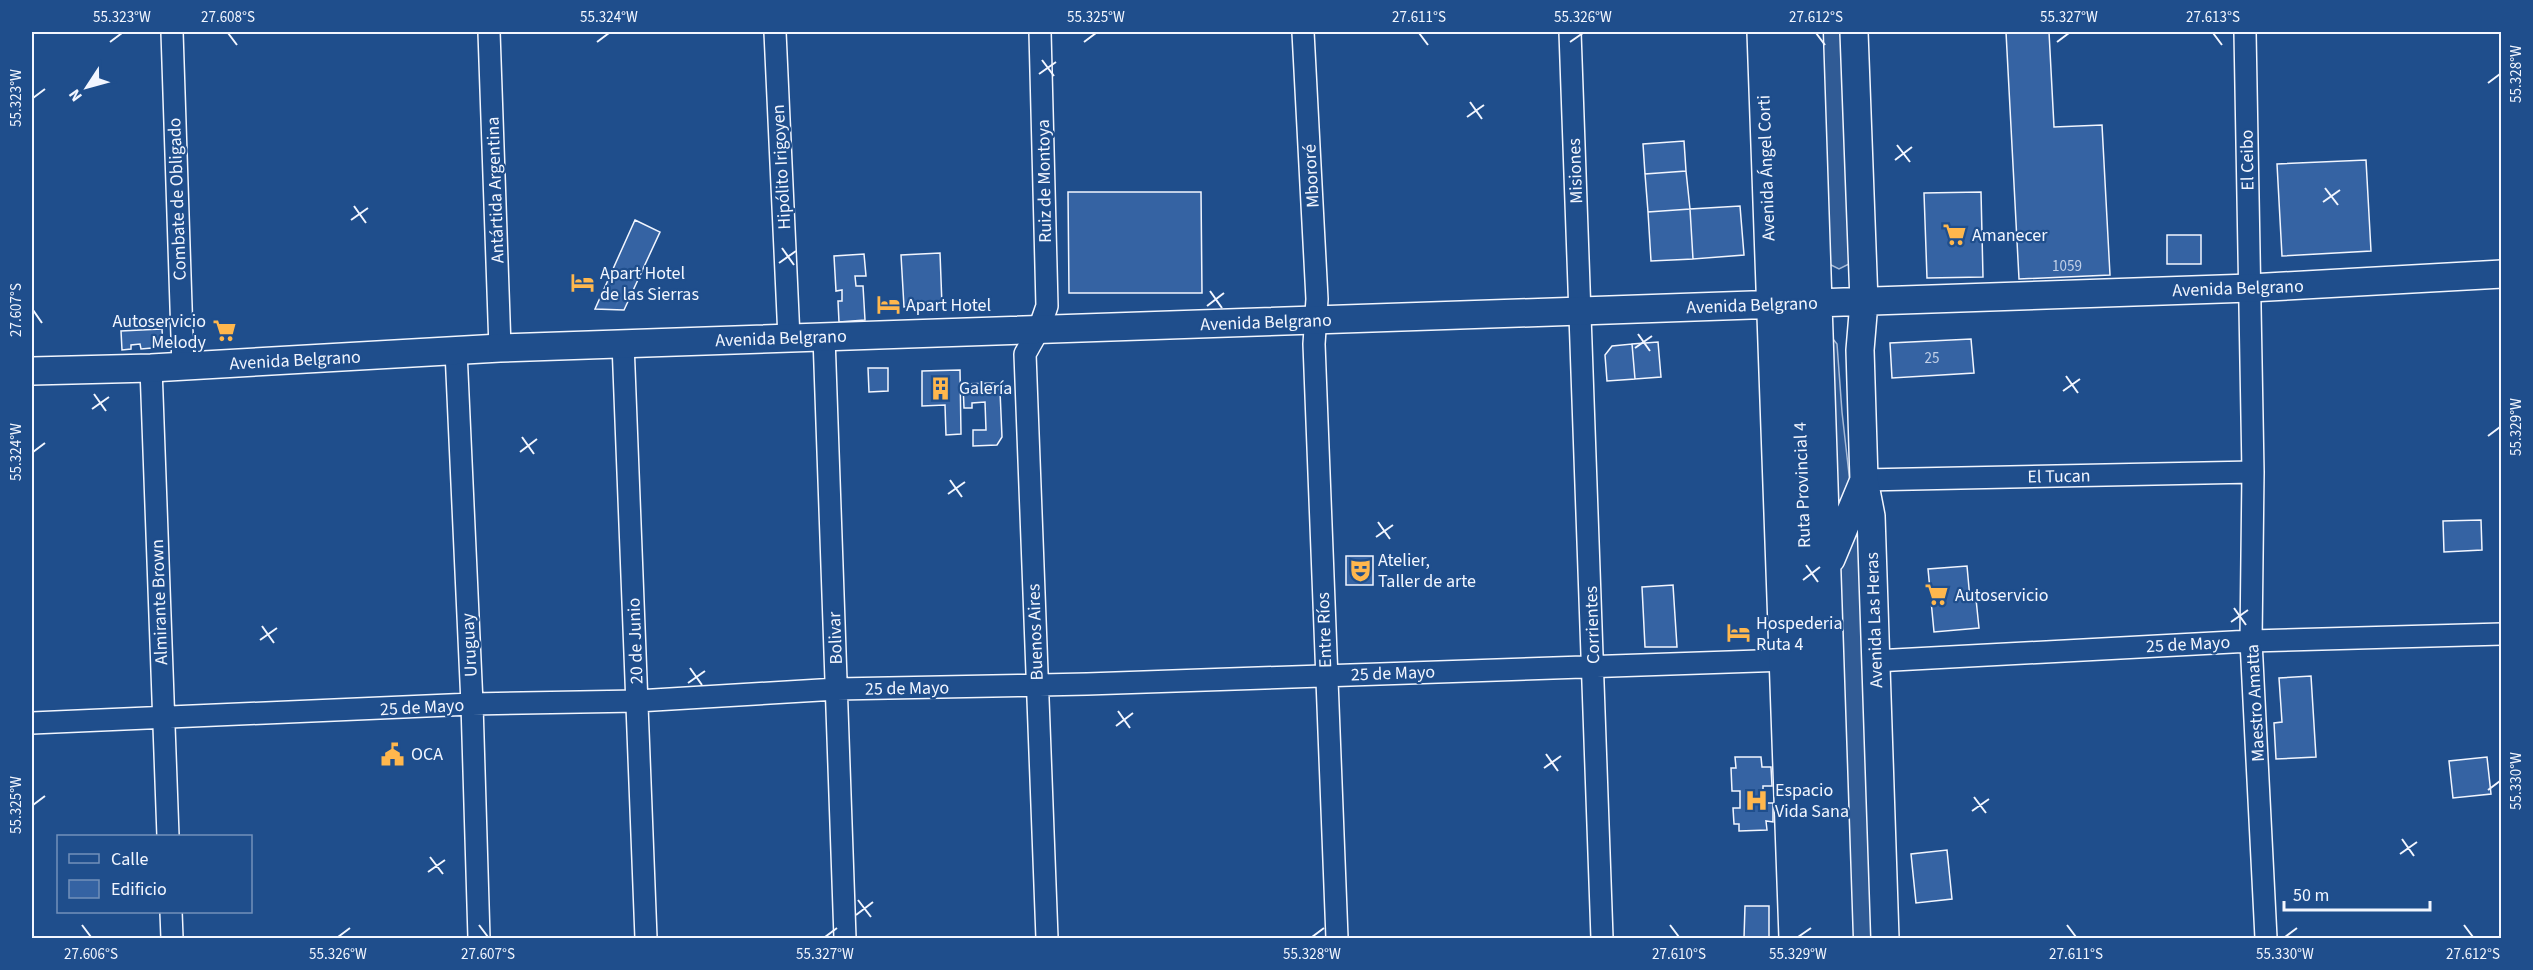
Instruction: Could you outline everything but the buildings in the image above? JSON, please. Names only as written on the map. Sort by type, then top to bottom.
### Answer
[{"type":"main road","name":"Avenida Ángel Corti","points":[[1767,32],[1795,304]]},
{"type":"main road","name":"Ruta Provincial 4","points":[[1809,32],[1795,304],[1818,939]]},
{"type":"main road","points":[[1854,32],[1864,302]]},
{"type":"main road","name":"Avenida Belgrano","points":[[32,371],[183,367],[623,343],[2250,288],[2502,274]]},
{"type":"main road","name":"Avenida Las Heras","points":[[1864,302],[1860,334],[1864,480],[1871,516],[1885,939]]},
{"type":"main road","name":"Ruta Provincial 4","points":[[1795,304],[1827,569],[1839,939]]},
{"type":"main road","points":[[1793,939],[1784,660],[1795,304]]},
{"type":"main road","points":[[1827,569],[1864,480]]},
{"type":"street","name":"Combate de Obligado","points":[[172,32],[183,367]]},
{"type":"street","name":"Antártida Argentina","points":[[489,32],[500,348]]},
{"type":"street","name":"Hipólito Irigoyen","points":[[775,32],[789,338]]},
{"type":"street","name":"Ruiz de Montoya","points":[[1039,329],[1047,306],[1040,32]]},
{"type":"street","name":"Mbororé","points":[[1304,32],[1317,321]]},
{"type":"street","name":"Misiones","points":[[1570,32],[1581,310]]},
{"type":"street","name":"El Ceibo","points":[[2245,32],[2250,288]]},
{"type":"street","name":"Maestro Amatta","points":[[2250,288],[2253,472],[2252,641],[2266,939]]},
{"type":"street","name":"Corrientes","points":[[1581,310],[1602,939]]},
{"type":"street","name":"Entre Ríos","points":[[1317,321],[1314,344],[1337,939]]},
{"type":"street","name":"Buenos Aires","points":[[1039,329],[1024,354],[1047,939]]},
{"type":"street","name":"Bolivar","points":[[824,337],[845,939]]},
{"type":"street","name":"20 de Junio","points":[[623,343],[646,939]]},
{"type":"street","name":"Uruguay","points":[[456,351],[472,704],[479,939]]},
{"type":"street","name":"Almirante Brown","points":[[151,368],[168,835]]},
{"type":"street","name":"El Tucan","points":[[1864,480],[2253,472]]},
{"type":"street","name":"25 de Mayo","points":[[1875,661],[2252,641],[2502,634]]},
{"type":"street","name":"25 de Mayo","points":[[32,723],[472,704],[637,701],[837,689],[1784,660]]},
{"type":"street","points":[[171,913],[172,939]]},
{"type":"shaded area","points":[[1816,32],[1844,32],[1851,263],[1839,269],[1829,264]]},
{"type":"shaded area","points":[[1833,339],[1837,344],[1851,492],[1839,514],[1830,341]]},
{"type":"shaded area","points":[[1858,515],[1875,938],[1849,938],[1836,560]]},
{"type":"place","name":"Amanecer","points":[[1954,235]]},
{"type":"place","name":"Apart Hotel de las Sierras","points":[[582,283]]},
{"type":"place","name":"Apart Hotel","points":[[888,305]]},
{"type":"place","name":"Autoservicio Melody","points":[[224,331]]},
{"type":"place","name":"Galería","points":[[941,388]]},
{"type":"place","name":"Atelier, Taller de arte","points":[[1360,570]]},
{"type":"place","name":"Autoservicio","points":[[1937,595]]},
{"type":"place","name":"Hospederia Ruta 4","points":[[1738,633]]},
{"type":"place","name":"OCA","points":[[393,754]]},
{"type":"place","name":"Espacio Vida Sana","points":[[1757,800]]}]
